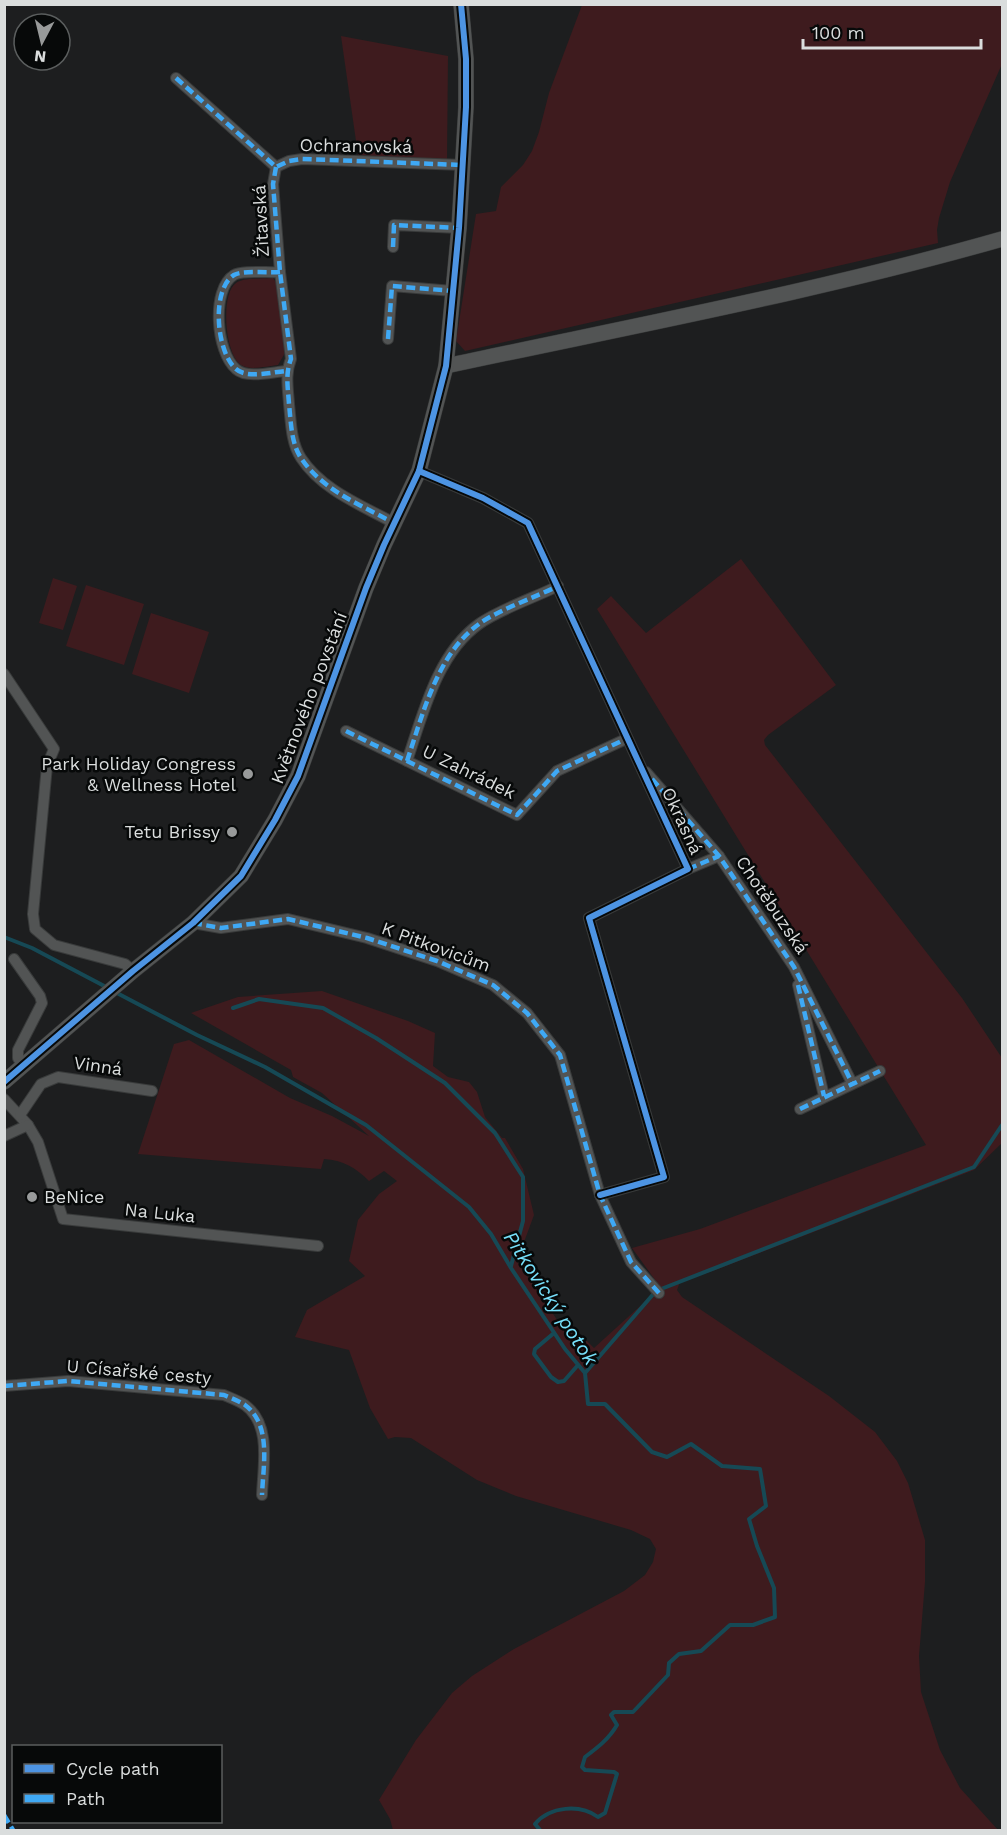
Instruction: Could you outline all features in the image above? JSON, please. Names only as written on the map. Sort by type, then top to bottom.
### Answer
[{"type":"street","name":"Květnového povstání","points":[[4,1082],[193,923],[242,876],[298,776],[366,588],[418,471],[446,366],[463,165],[466,59],[461,4]]},
{"type":"street","name":"Ochranovská","points":[[176,78],[276,168],[289,161],[302,159],[463,165]]},
{"type":"street","name":"Žitavská","points":[[276,168],[273,184],[280,272],[291,359],[286,371],[292,434],[300,457],[318,477],[342,495],[394,523]]},
{"type":"street","points":[[393,247],[394,225],[459,228]]},
{"type":"street","points":[[446,366],[801,289],[934,258],[1002,239]]},
{"type":"street","name":"Žitavská","points":[[280,272],[237,273],[226,281],[220,295],[219,328],[228,358],[236,369],[246,374],[286,371]]},
{"type":"street","points":[[388,339],[392,286],[453,291]]},
{"type":"street","name":"Okrasná","points":[[418,471],[483,498],[528,523],[626,740],[688,869]]},
{"type":"street","name":"U Zahrádek","points":[[558,586],[479,623],[463,639],[445,662],[435,683],[407,760],[517,815],[556,771],[626,740]]},
{"type":"street","points":[[4,674],[54,749],[47,766],[33,914],[35,929],[54,945],[125,964],[130,974]]},
{"type":"street","points":[[346,731],[407,760]]},
{"type":"street","name":"Chotěbuzská","points":[[638,763],[719,856],[794,967],[852,1083]]},
{"type":"street","name":"Okrasná","points":[[600,1195],[664,1177],[589,918],[719,856]]},
{"type":"street","name":"K Pitkovicům","points":[[193,923],[221,928],[288,919],[367,938],[437,961],[493,985],[526,1013],[560,1055],[600,1195],[631,1262],[657,1291]]},
{"type":"street","points":[[14,959],[40,996],[42,1003],[18,1050],[18,1058],[23,1066]]},
{"type":"street","points":[[794,967],[824,1096]]},
{"type":"street","points":[[800,1109],[880,1071]]},
{"type":"street","name":"Vinná","points":[[20,1114],[41,1084],[58,1077],[152,1090]]},
{"type":"street","name":"Na Luka","points":[[4,1099],[20,1114],[38,1142],[63,1220],[318,1246]]},
{"type":"street","points":[[4,1136],[28,1125]]},
{"type":"street","name":"U Císařské cesty","points":[[4,1386],[68,1381],[224,1395],[244,1404],[256,1416],[261,1426],[264,1437],[262,1494]]},
{"type":"shaded area","points":[[582,5],[1002,5],[1002,64],[950,182],[939,218],[938,243],[465,351],[456,341],[476,214],[496,211],[501,187],[523,165],[532,151],[549,93]]},
{"type":"shaded area","points":[[341,36],[448,56],[447,160],[358,155]]},
{"type":"shaded area","points":[[273,278],[278,285],[285,353],[278,365],[245,367],[236,359],[228,338],[226,311],[231,289],[239,281]]},
{"type":"shaded area","points":[[741,559],[836,685],[768,735],[764,740],[765,745],[962,998],[1002,1058],[1002,1143],[974,1170],[680,1282],[677,1290],[682,1297],[829,1396],[875,1432],[897,1461],[908,1483],[925,1540],[925,1582],[919,1656],[921,1692],[940,1750],[960,1788],[998,1830],[393,1830],[390,1819],[379,1800],[416,1740],[452,1693],[472,1676],[514,1649],[624,1591],[645,1575],[653,1562],[656,1549],[650,1539],[631,1530],[516,1496],[477,1480],[411,1438],[388,1439],[370,1408],[349,1350],[295,1337],[307,1310],[365,1276],[349,1261],[358,1220],[379,1194],[397,1181],[384,1171],[369,1181],[349,1166],[324,1159],[321,1169],[138,1154],[174,1044],[189,1040],[290,1098],[332,1116],[369,1136],[322,1093],[293,1077],[291,1070],[191,1013],[238,997],[322,991],[408,1021],[435,1033],[433,1066],[448,1077],[469,1082],[477,1092],[485,1117],[502,1138],[505,1138],[523,1169],[534,1215],[517,1261],[564,1330],[587,1341],[594,1348],[649,1298],[658,1284],[632,1248],[700,1229],[926,1145],[597,609],[611,596],[646,633]]},
{"type":"shaded area","points":[[53,578],[77,586],[63,630],[39,623]]},
{"type":"shaded area","points":[[86,585],[144,604],[124,665],[66,646]]},
{"type":"shaded area","points":[[151,613],[209,632],[189,693],[132,674]]},
{"type":"waterway","name":"Pitkovický potok","points":[[4,937],[32,948],[108,988]]},
{"type":"waterway","name":"Pitkovický potok","points":[[115,992],[265,1067],[366,1125],[469,1207],[491,1234],[565,1349],[585,1373],[588,1404],[605,1404],[652,1452],[667,1457],[691,1444],[722,1466],[760,1469],[766,1506],[749,1519],[774,1588],[775,1617],[753,1625],[730,1625],[701,1651],[679,1654],[669,1663],[668,1675],[633,1712],[614,1712],[611,1715],[617,1725],[607,1739],[585,1757],[582,1767],[585,1770],[617,1774],[605,1813],[598,1817],[583,1810],[557,1810],[541,1818],[535,1824],[540,1830]]},
{"type":"waterway","points":[[233,1008],[259,999],[323,1008],[376,1038],[445,1083],[495,1133],[523,1177],[523,1221],[511,1266]]},
{"type":"waterway","points":[[585,1373],[656,1291],[974,1167],[1002,1125]]},
{"type":"waterway","points":[[554,1333],[535,1349],[534,1354],[551,1377],[558,1382],[564,1381],[578,1365]]},
{"type":"marked path","points":[[176,78],[276,167],[289,161],[302,159],[463,165]]},
{"type":"marked path","points":[[276,167],[273,184],[280,272],[291,359],[288,370],[288,387],[295,446],[310,469],[331,488],[394,523]]},
{"type":"marked path","points":[[393,247],[394,225],[459,228]]},
{"type":"marked path","points":[[280,272],[249,272],[234,275],[227,282],[222,293],[219,321],[224,349],[229,361],[236,369],[246,374],[286,371]]},
{"type":"marked path","points":[[388,339],[392,286],[453,291]]},
{"type":"marked path","points":[[407,761],[433,686],[452,651],[479,624],[558,586]]},
{"type":"marked path","points":[[346,731],[517,815],[557,771],[626,739]]},
{"type":"marked path","points":[[652,779],[719,856],[794,967],[852,1083]]},
{"type":"marked path","points":[[688,869],[719,856]]},
{"type":"marked path","points":[[193,923],[221,928],[288,919],[367,938],[437,961],[493,985],[527,1013],[560,1055],[600,1195],[631,1262],[659,1293]]},
{"type":"marked path","points":[[798,985],[824,1096]]},
{"type":"marked path","points":[[800,1109],[880,1071]]},
{"type":"marked path","points":[[4,1386],[68,1381],[229,1397],[245,1405],[254,1413],[259,1423],[264,1447],[262,1495]]},
{"type":"marked path","points":[[4,1815],[13,1830]]},
{"type":"cycle path","points":[[4,1082],[133,971],[193,923],[241,876],[275,820],[298,776],[366,588],[419,471],[446,366],[459,228],[466,107],[466,59],[461,4]]},
{"type":"cycle path","points":[[419,471],[483,498],[528,523],[688,869],[589,918],[664,1177],[600,1195]]},
{"type":"place","name":"Park Holiday Congress & Wellness Hotel","points":[[248,774]]},
{"type":"place","name":"Tetu Brissy","points":[[232,832]]},
{"type":"place","name":"BeNice","points":[[32,1197]]}]
